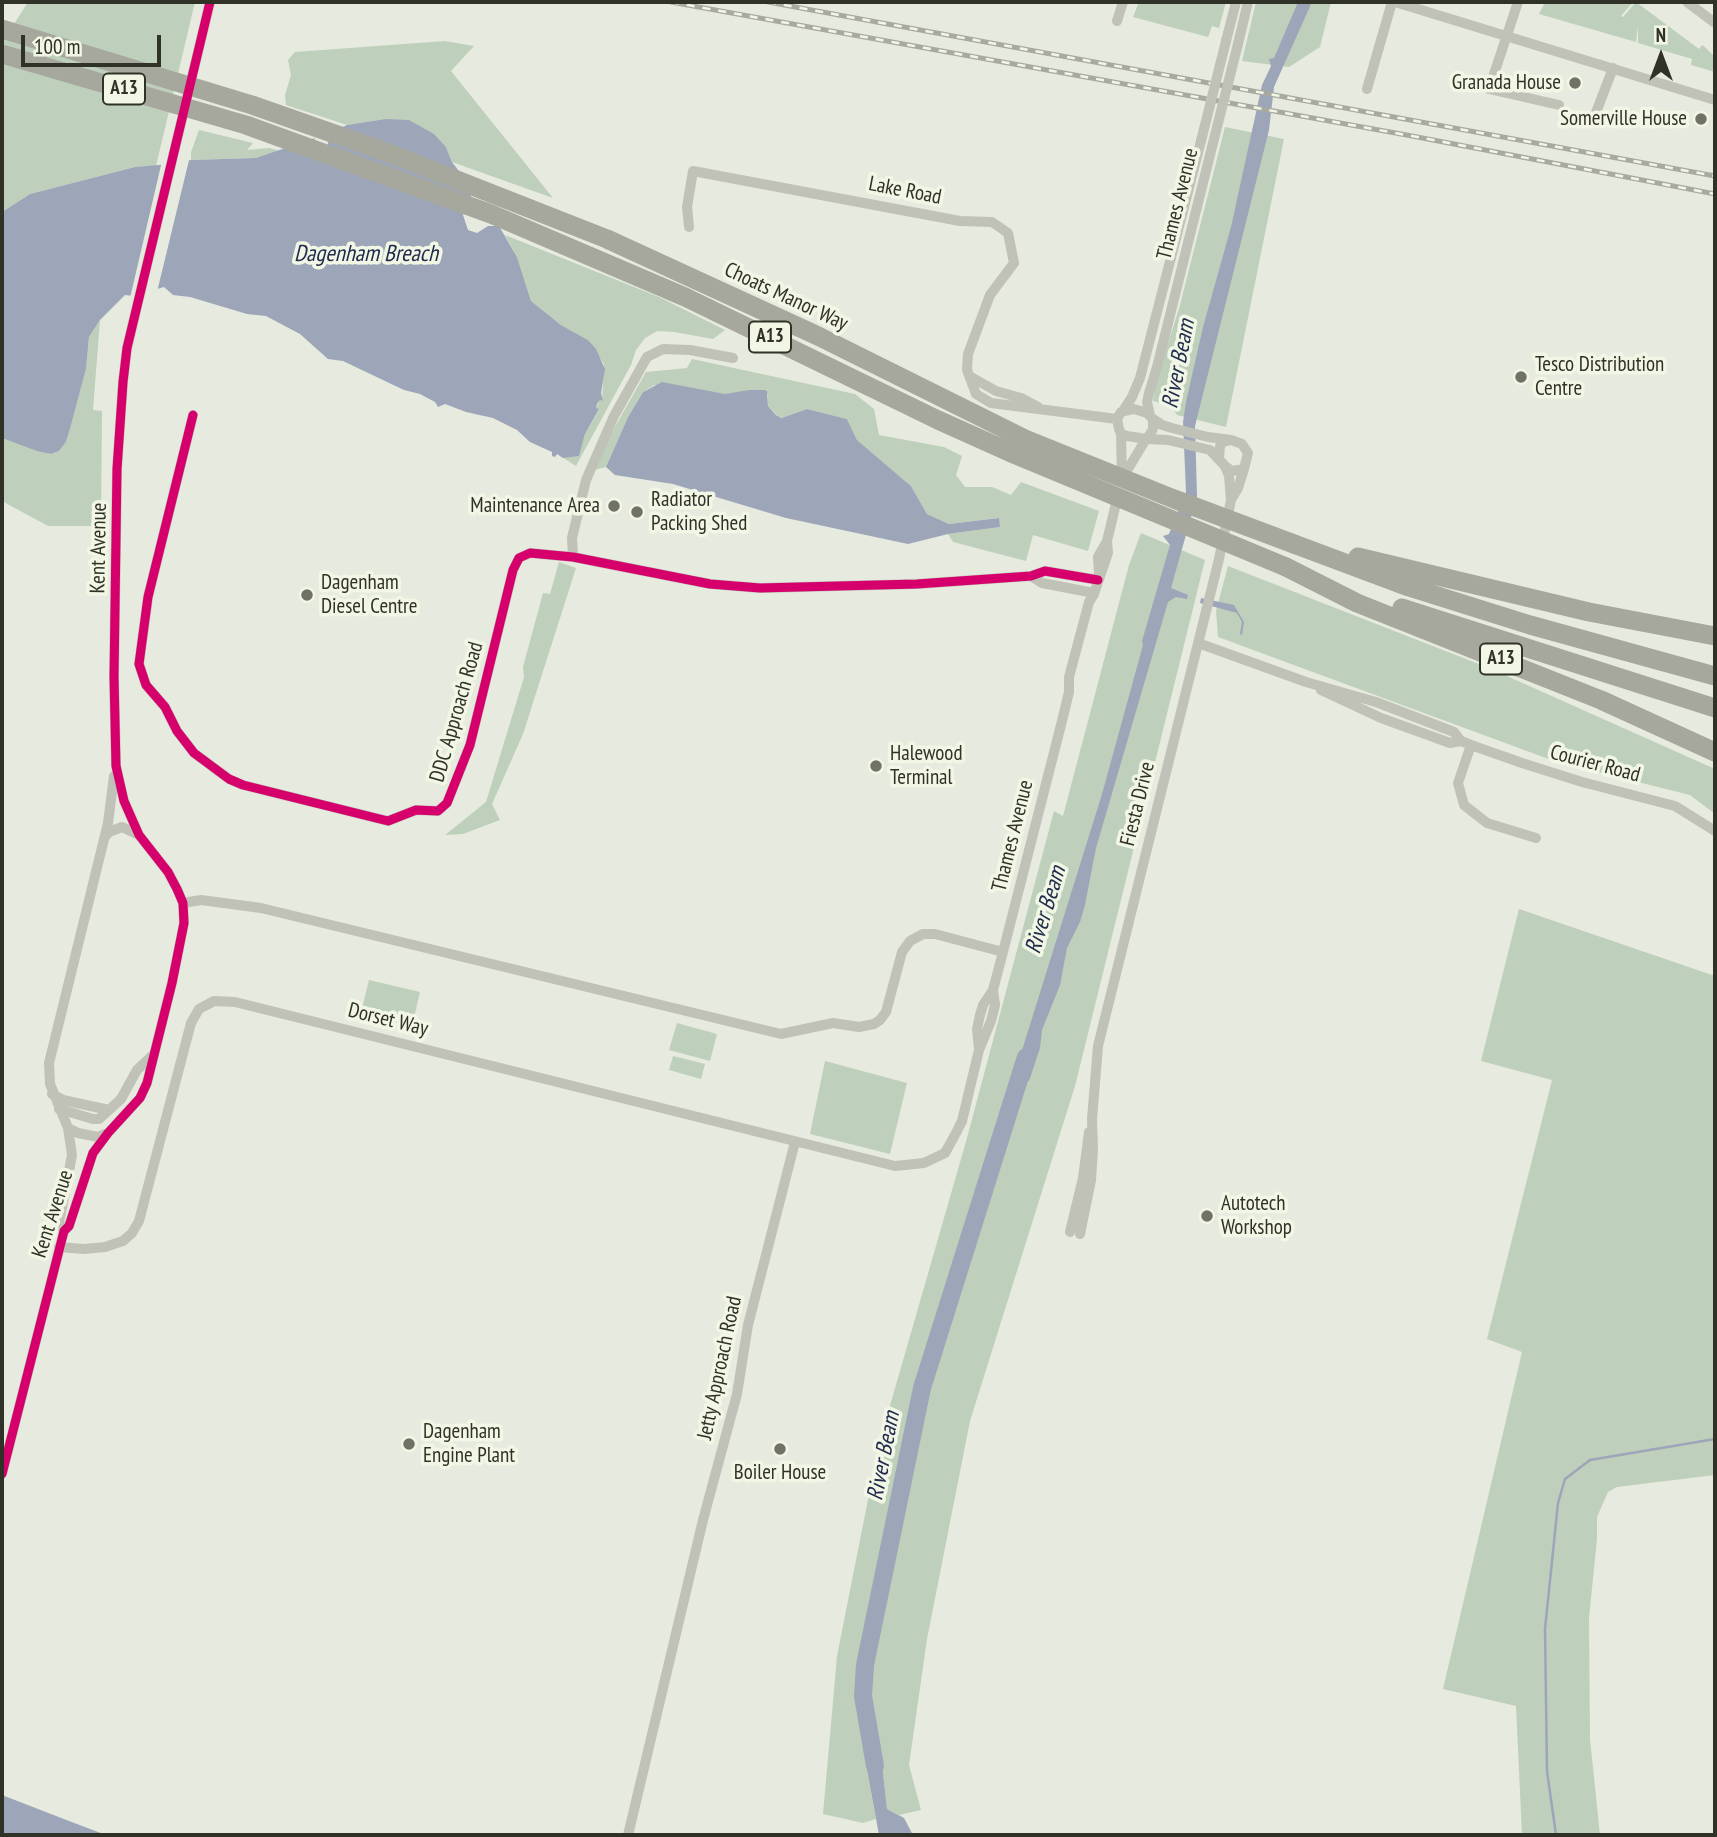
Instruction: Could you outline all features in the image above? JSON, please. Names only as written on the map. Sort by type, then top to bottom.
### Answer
[{"type":"highway","name":"Choats Manor Way","points":[[2,29],[252,105],[386,152],[607,239],[818,337],[1025,439],[1294,544]]},
{"type":"highway","name":"Choats Manor Way","points":[[2,54],[246,125],[491,214],[600,259],[770,337],[949,425],[1140,508],[1286,567]]},
{"type":"highway","name":"A13","points":[[1294,544],[1370,559],[1577,609],[1715,636]]},
{"type":"highway","name":"A13","points":[[1294,544],[1409,587],[1715,676]]},
{"type":"highway","name":"A13","points":[[1286,567],[1432,618],[1715,708]]},
{"type":"highway","name":"A13","points":[[1286,567],[1357,603],[1579,691],[1715,752]]},
{"type":"street","name":"Kent Avenue","points":[[2,1474],[64,1231],[69,1226],[93,1153],[140,1098],[147,1083],[177,963],[184,923],[183,903],[168,872],[139,835],[124,801],[116,766],[114,677],[117,469],[122,382],[138,300],[210,2]]},
{"type":"street","points":[[1116,22],[1123,2]]},
{"type":"street","name":"Thames Avenue","points":[[1152,417],[1147,402],[1213,144],[1232,42],[1236,2]]},
{"type":"street","name":"Thames Avenue","points":[[1120,415],[1140,378],[1201,141],[1232,42],[1248,2]]},
{"type":"street","points":[[1367,89],[1393,2],[1715,100]]},
{"type":"street","points":[[1518,2],[1489,89],[1559,105]]},
{"type":"street","points":[[1687,2],[1715,23]]},
{"type":"street","points":[[1592,123],[1613,68]]},
{"type":"street","name":"Lake Road","points":[[689,227],[687,206],[693,171],[960,221],[992,222],[1008,233],[1014,263],[990,295],[968,354],[967,370],[976,394],[991,403],[1029,409],[1120,415]]},
{"type":"street","points":[[573,557],[572,538],[586,480],[614,416],[647,357],[663,349],[690,350],[733,358]]},
{"type":"street","points":[[1134,409],[1162,425],[1242,444],[1248,456],[1244,469],[1232,471],[1210,450],[1168,440],[1122,434],[1120,415],[1134,409]]},
{"type":"street","name":"DDC Approach Road","points":[[193,415],[148,597],[139,664],[146,685],[165,707],[182,739],[194,753],[211,767],[243,785],[388,821],[416,810],[438,811],[451,796],[470,745],[516,562],[525,555],[536,552],[573,557],[710,584],[760,588],[917,584],[1031,576],[1051,571],[1098,577]]},
{"type":"street","points":[[1146,439],[1153,429],[1152,417]]},
{"type":"street","name":"Thames Avenue","points":[[871,1161],[895,1166],[915,1166],[945,1153],[962,1121],[979,1051],[977,1029],[980,1015],[993,989],[1069,692],[1076,679],[1095,603],[1098,557],[1107,541],[1122,479],[1122,434]]},
{"type":"street","name":"Thames Avenue","points":[[1122,479],[1146,439]]},
{"type":"street","points":[[1222,462],[1220,446],[1231,440]]},
{"type":"street","name":"Fiesta Drive","points":[[1075,1233],[1091,1180],[1092,1119],[1098,1046],[1211,592],[1231,500],[1230,476],[1222,462]]},
{"type":"street","name":"Fiesta Drive","points":[[1231,500],[1244,469]]},
{"type":"street","points":[[1031,576],[1042,583],[1094,593]]},
{"type":"street","name":"Courier Road","points":[[1198,643],[1307,682],[1367,699],[1454,732],[1466,743],[1582,782],[1675,806],[1715,831]]},
{"type":"street","points":[[1466,743],[1458,783],[1464,805],[1487,823],[1536,838]]},
{"type":"street","points":[[64,1231],[59,1223],[72,1155],[68,1128],[52,1094],[49,1063],[103,842],[112,802],[116,766]]},
{"type":"street","points":[[103,842],[109,832],[119,828],[127,828],[139,835]]},
{"type":"street","points":[[183,903],[201,900],[261,908],[781,1034],[833,1023],[859,1027],[880,1020],[887,1012],[902,952],[910,941],[923,934],[935,934],[1003,952]]},
{"type":"street","name":"Dorset Way","points":[[59,1247],[105,1247],[123,1241],[132,1233],[139,1221],[191,1023],[199,1009],[214,1001],[235,1002],[871,1161]]},
{"type":"street","name":"Kent Avenue","points":[[109,1110],[121,1099],[137,1070],[155,1053]]},
{"type":"street","points":[[52,1094],[63,1100],[109,1110]]},
{"type":"street","points":[[59,1109],[93,1119],[99,1119],[109,1110]]},
{"type":"street","points":[[68,1128],[98,1137],[108,1133]]},
{"type":"street","name":"Jetty Approach Road","points":[[628,1835],[683,1603],[737,1394],[748,1325],[794,1142]]},
{"type":"green space","points":[[28,2],[195,2],[156,166],[135,167],[30,194],[2,212],[2,43]]},
{"type":"green space","points":[[1139,2],[1226,2],[1219,28],[1212,26],[1208,37],[1133,17]]},
{"type":"green space","points":[[1256,2],[1331,2],[1320,47],[1289,67],[1242,61]]},
{"type":"green space","points":[[1545,2],[1633,2],[1621,16],[1623,17],[1636,2],[1699,49],[1702,45],[1705,47],[1715,57],[1715,72],[1691,65],[1692,59],[1638,43],[1638,26],[1636,42],[1539,14]]},
{"type":"green space","points":[[445,41],[474,46],[451,71],[553,198],[452,162],[446,147],[385,119],[347,125],[286,105],[285,95],[291,75],[288,60],[295,52]]},
{"type":"green space","points":[[1225,127],[1284,139],[1226,427],[1177,415],[1171,406],[1153,401]]},
{"type":"green space","points":[[199,130],[253,143],[247,150],[269,148],[280,151],[256,158],[191,160]]},
{"type":"green space","points":[[505,235],[659,297],[725,330],[713,339],[657,331],[645,338],[636,350],[631,365],[576,466],[563,458],[579,455],[585,434],[599,410],[596,408],[600,399],[602,401],[604,364],[588,340],[561,325],[531,301],[517,257]]},
{"type":"green space","points":[[100,320],[93,410],[102,411],[101,526],[48,526],[2,501],[2,438],[51,454],[59,451],[66,442],[86,369],[89,337]]},
{"type":"green space","points":[[692,359],[855,394],[874,409],[879,435],[944,447],[962,456],[956,475],[965,487],[992,487],[1011,495],[1021,482],[1099,511],[1088,551],[1033,535],[1026,561],[953,542],[948,534],[1000,527],[998,518],[949,524],[927,514],[911,486],[857,440],[847,419],[807,409],[783,418],[768,406],[768,394],[725,394],[654,385],[643,392],[628,417],[606,467],[590,471],[646,372],[687,368]]},
{"type":"green space","points":[[1141,533],[1205,560],[1075,1086],[970,1421],[927,1639],[909,1765],[921,1810],[899,1815],[887,1809],[879,1738],[863,1748],[876,1819],[863,1823],[823,1814],[837,1656],[879,1444],[967,1138],[1054,811],[1063,816],[1129,565]]},
{"type":"green space","points":[[559,562],[576,568],[523,734],[492,804],[500,820],[463,834],[445,835],[486,802],[524,677],[523,667],[543,593],[550,594]]},
{"type":"green space","points":[[1228,566],[1489,668],[1715,769],[1715,814],[1690,795],[1554,761],[1218,637],[1216,611]]},
{"type":"green space","points":[[1519,909],[1715,976],[1715,1475],[1617,1487],[1608,1492],[1597,1517],[1589,1618],[1590,1739],[1600,1835],[1522,1835],[1516,1706],[1443,1689],[1522,1352],[1487,1339],[1552,1080],[1481,1061]]},
{"type":"green space","points":[[369,980],[420,992],[412,1026],[361,1013]]},
{"type":"green space","points":[[677,1023],[717,1034],[710,1061],[669,1050]]},
{"type":"green space","points":[[673,1056],[705,1064],[701,1079],[669,1070]]},
{"type":"green space","points":[[825,1061],[907,1083],[890,1154],[810,1134]]},
{"type":"water","points":[[1298,2],[1312,2],[1274,87],[1269,130],[1195,426],[1197,496],[1171,588],[1188,595],[1187,599],[1176,597],[1168,602],[1096,848],[1085,905],[1067,948],[1060,985],[1042,1030],[1040,1048],[1029,1081],[1014,1076],[1102,794],[1170,545],[1163,536],[1169,534],[1186,492],[1183,422],[1203,327],[1231,227],[1262,85],[1271,66],[1269,59],[1274,58]]},
{"type":"water","name":"Dagenham Breach","points":[[385,119],[409,120],[434,134],[446,147],[452,162],[471,187],[471,199],[463,215],[468,230],[477,233],[488,226],[499,226],[517,257],[531,301],[561,325],[588,340],[596,349],[605,369],[601,393],[603,401],[600,400],[597,404],[596,408],[599,409],[585,434],[579,456],[552,456],[552,452],[530,442],[517,430],[493,418],[445,404],[438,407],[435,402],[420,394],[404,390],[343,361],[328,359],[300,334],[266,316],[247,314],[190,297],[173,295],[164,287],[133,296],[125,295],[100,320],[89,337],[86,369],[66,442],[59,451],[51,454],[37,451],[2,438],[2,212],[30,194],[135,167],[191,160],[256,158],[315,138],[310,155],[322,160],[332,132],[347,125]]},
{"type":"water","points":[[662,382],[725,394],[764,390],[767,391],[768,406],[782,418],[807,409],[847,419],[857,440],[911,486],[927,514],[949,524],[999,518],[1000,527],[948,534],[908,544],[786,518],[673,484],[615,475],[606,467],[628,417],[643,392]]},
{"type":"water","points":[[1201,598],[1234,605],[1244,622],[1242,635],[1242,622],[1237,613],[1200,603]]},
{"type":"water","points":[[879,1737],[887,1809],[904,1818],[913,1835],[879,1835],[863,1748]]},
{"type":"water","points":[[2,1795],[69,1821],[106,1835],[2,1835]]},
{"type":"pier","points":[[190,156],[157,292],[130,298],[162,161]]},
{"type":"waterway","name":"River Beam","points":[[875,1766],[863,1696],[865,1665],[922,1388],[1026,1057]]},
{"type":"waterway","points":[[1556,1835],[1547,1771],[1545,1629],[1558,1503],[1565,1479],[1590,1460],[1715,1439]]},
{"type":"railway","points":[[671,2],[1412,136],[1715,194]]},
{"type":"railway","points":[[768,2],[1715,176]]},
{"type":"cycle path","points":[[2,1474],[64,1231],[69,1226],[93,1153],[140,1098],[147,1083],[184,923],[183,903],[177,889],[168,872],[139,835],[124,801],[116,766],[114,677],[117,469],[127,348],[210,2]]},
{"type":"cycle path","points":[[193,415],[148,597],[139,664],[146,685],[165,707],[177,731],[194,753],[229,779],[243,785],[388,821],[416,810],[438,811],[447,803],[470,745],[513,570],[519,558],[530,553],[573,557],[710,584],[760,588],[917,584],[1031,576],[1045,571],[1098,580]]},
{"type":"place","name":"Granada House","points":[[1575,83]]},
{"type":"place","name":"Somerville House","points":[[1701,119]]},
{"type":"place","name":"Tesco Distribution Centre","points":[[1521,377]]},
{"type":"place","name":"Maintenance Area","points":[[614,506]]},
{"type":"place","name":"Radiator Packing Shed","points":[[637,512]]},
{"type":"place","name":"Dagenham Diesel Centre","points":[[307,595]]},
{"type":"place","name":"Halewood Terminal","points":[[876,766]]},
{"type":"place","name":"Autotech Workshop","points":[[1207,1216]]},
{"type":"place","name":"Dagenham Engine Plant","points":[[409,1444]]},
{"type":"place","name":"Boiler House","points":[[780,1449]]}]
